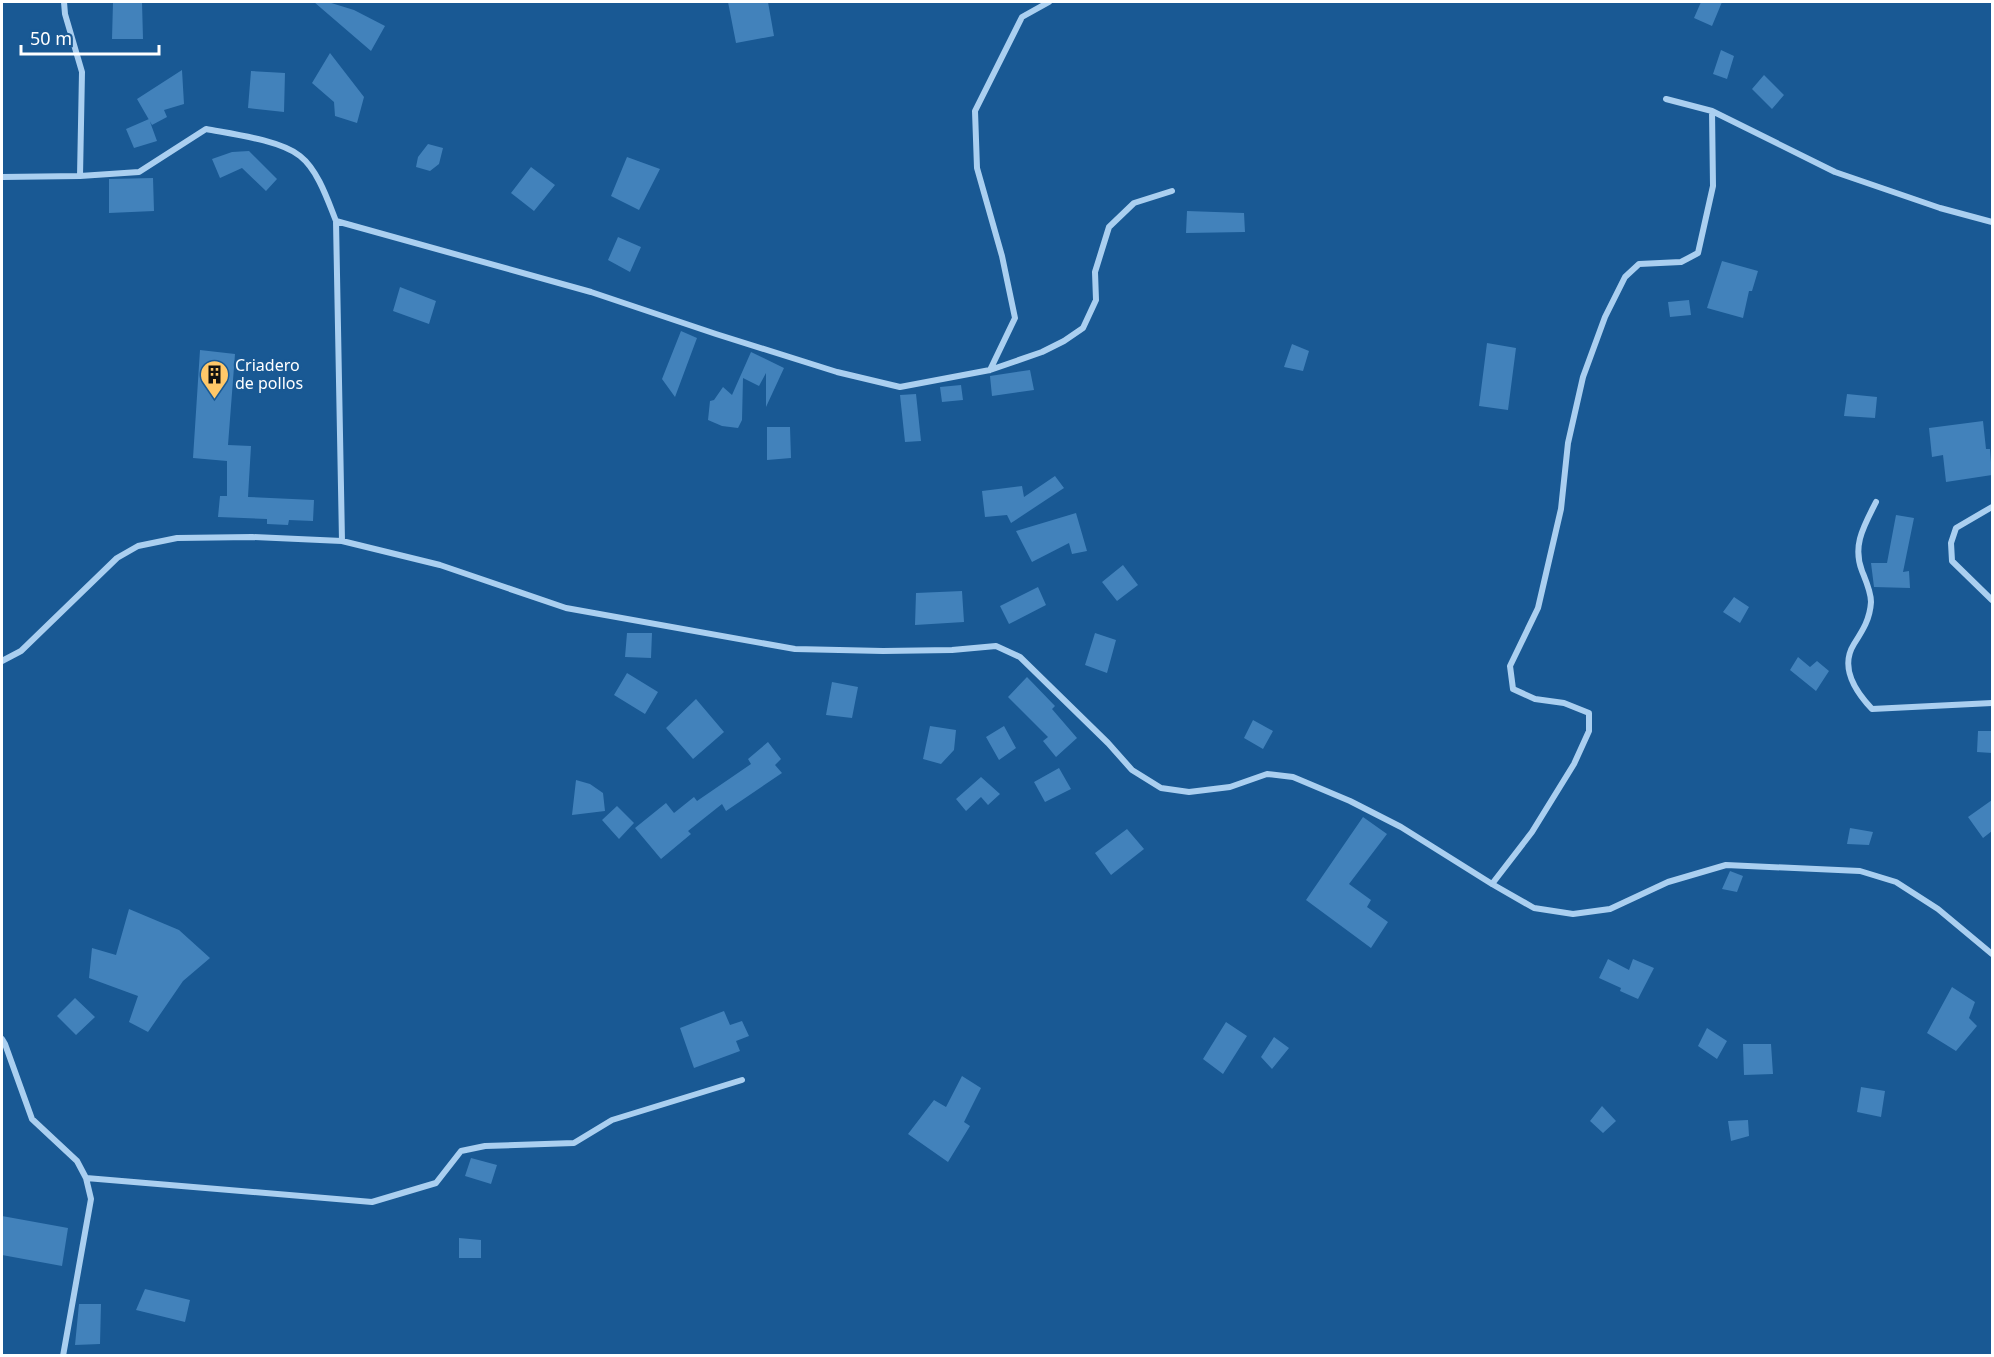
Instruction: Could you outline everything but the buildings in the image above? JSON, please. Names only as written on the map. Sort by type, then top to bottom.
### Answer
[{"type":"street","points":[[64,2],[64,14],[82,72],[80,176]]},
{"type":"street","points":[[990,370],[1015,318],[1002,256],[976,168],[975,111],[1022,17],[1049,2]]},
{"type":"street","points":[[1666,99],[1712,111],[1834,172],[1940,208],[1992,222]]},
{"type":"street","points":[[1491,884],[1532,832],[1574,764],[1589,731],[1589,713],[1564,703],[1535,699],[1513,689],[1510,666],[1538,608],[1560,509],[1568,443],[1583,377],[1605,317],[1625,277],[1640,264],[1682,262],[1698,253],[1713,186],[1712,111]]},
{"type":"street","points":[[2,177],[80,176],[139,172],[206,129],[269,142],[301,156],[322,184],[336,221],[342,541]]},
{"type":"street","points":[[336,221],[591,292],[837,372],[900,387],[990,370],[1042,352],[1083,328],[1096,300],[1095,272],[1109,227],[1134,203],[1172,191]]},
{"type":"street","points":[[1876,502],[1860,533],[1857,554],[1871,598],[1870,613],[1863,632],[1853,646],[1848,664],[1851,680],[1861,697],[1872,709],[1992,703]]},
{"type":"street","points":[[1992,507],[1956,528],[1951,543],[1952,561],[1992,600]]},
{"type":"street","points":[[2,661],[21,651],[117,558],[138,546],[177,538],[231,537],[342,541],[440,565],[566,608],[795,649],[952,650],[996,646],[1020,657],[1108,743],[1132,770],[1161,788],[1189,792],[1230,787],[1267,774],[1293,777],[1350,801],[1401,827],[1491,884],[1534,908],[1573,914],[1610,909],[1668,882],[1726,865],[1860,871],[1896,882],[1938,909],[1992,954]]},
{"type":"street","points":[[2,1039],[32,1119],[77,1161],[86,1178],[91,1200],[63,1356]]},
{"type":"street","points":[[86,1178],[372,1202],[436,1183],[461,1151],[485,1146],[574,1143],[612,1120],[742,1080]]},
{"type":"place","name":"Criadero de pollos","points":[[214,400]]}]
